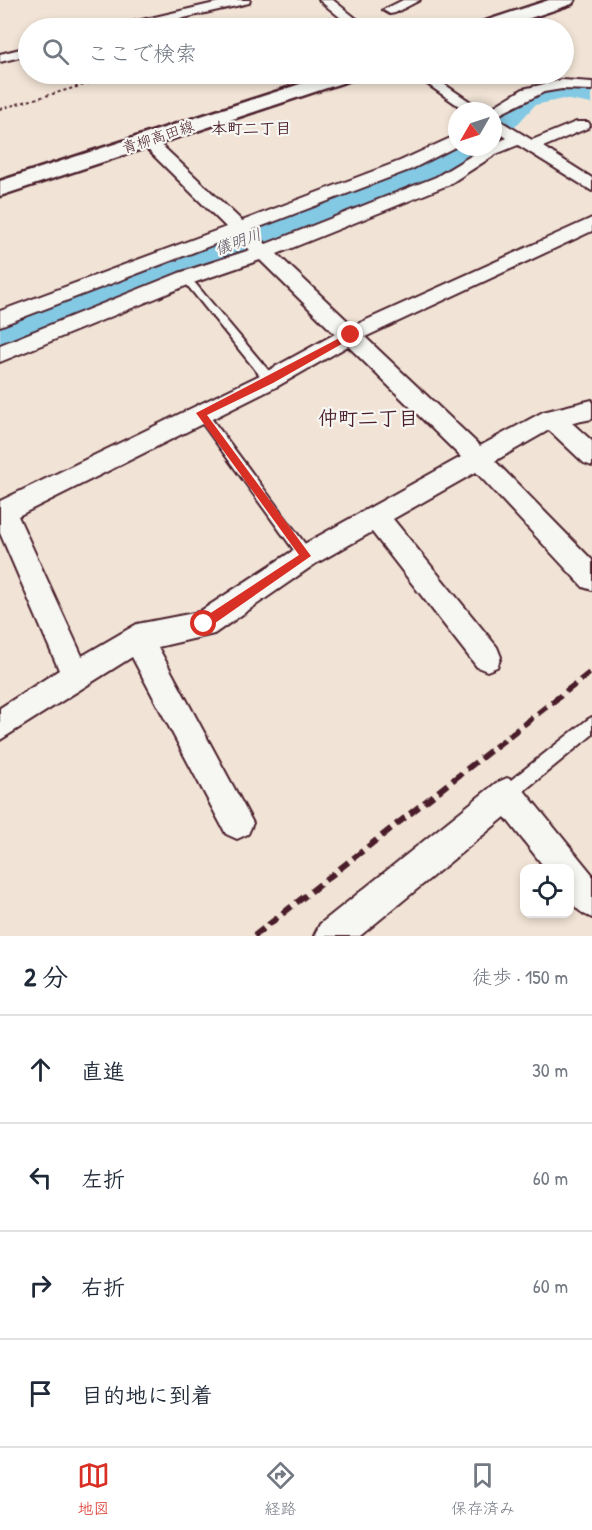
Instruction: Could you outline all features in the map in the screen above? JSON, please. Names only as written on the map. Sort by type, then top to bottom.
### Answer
[{"type":"main road","points":[[513,18],[566,0]]},
{"type":"main road","name":"青柳高田線","points":[[0,189],[319,84]]},
{"type":"street","points":[[168,18],[244,0]]},
{"type":"street","points":[[325,0],[348,18]]},
{"type":"street","points":[[390,9],[414,0]]},
{"type":"street","points":[[0,58],[18,54]]},
{"type":"street","points":[[435,84],[462,102]]},
{"type":"street","points":[[502,106],[529,90],[562,84]]},
{"type":"street","points":[[574,84],[592,86]]},
{"type":"street","points":[[0,354],[186,278],[442,181],[490,151],[522,140],[582,125]]},
{"type":"street","points":[[502,128],[592,186]]},
{"type":"street","points":[[147,140],[478,459],[592,578]]},
{"type":"street","points":[[0,319],[406,165],[448,144]]},
{"type":"street","points":[[77,677],[1,512],[270,380],[351,335],[592,224]]},
{"type":"street","points":[[0,725],[137,638],[204,624],[306,556],[551,418],[564,413],[581,415],[592,409]]},
{"type":"street","points":[[551,418],[592,456]]},
{"type":"street","points":[[377,518],[488,657]]},
{"type":"street","points":[[137,638],[237,823]]},
{"type":"street","points":[[332,936],[507,794],[563,864]]},
{"type":"street","points":[[574,878],[592,901]]},
{"type":"lane","points":[[186,278],[270,380]]},
{"type":"lane","points":[[201,413],[306,556]]},
{"type":"lane","points":[[507,794],[592,725]]},
{"type":"path","points":[[0,109],[87,84]]},
{"type":"waterway","name":"儀明川","points":[[502,124],[526,99],[563,91],[592,96]]},
{"type":"waterway","name":"儀明川","points":[[0,333],[166,267],[415,177],[458,156]]},
{"type":"railway","points":[[254,936],[592,671]]},
{"type":"district","name":"本町二丁目","points":[[251,128]]},
{"type":"district","name":"仲町二丁目","points":[[368,418]]},
{"type":"route","points":[[204,624],[306,556],[201,413],[270,380],[351,335]]}]
